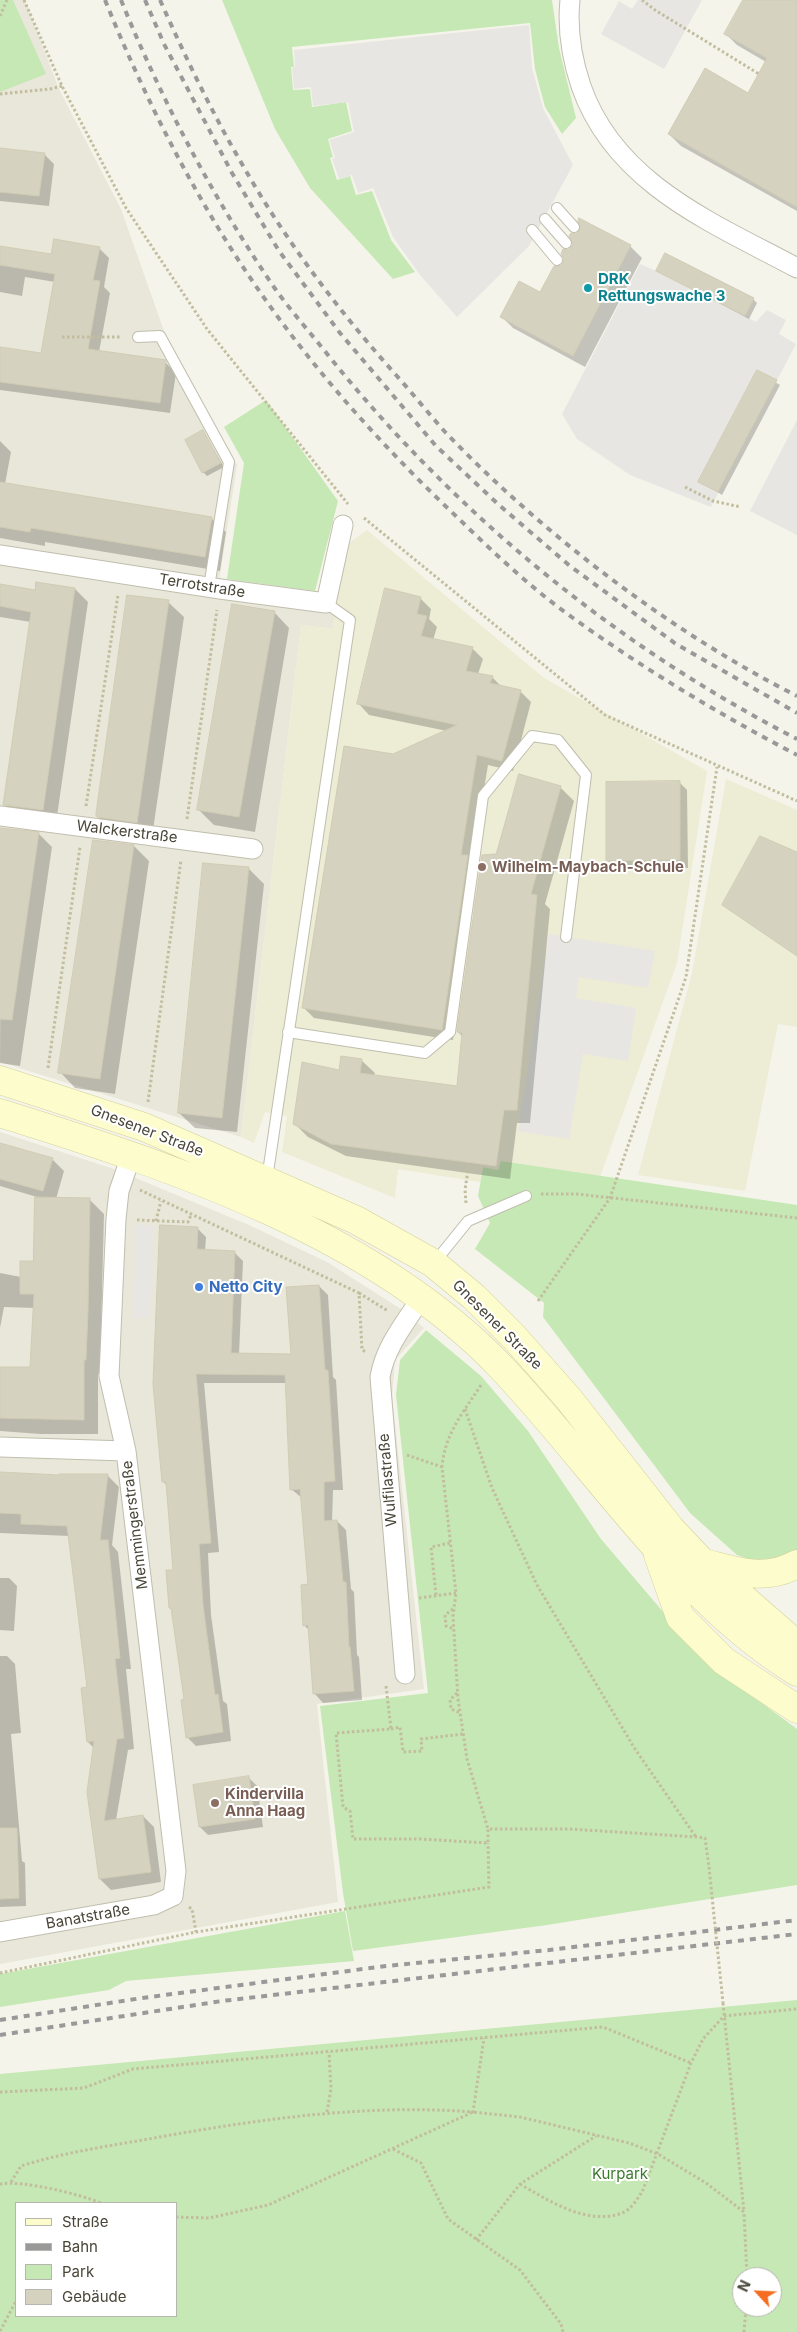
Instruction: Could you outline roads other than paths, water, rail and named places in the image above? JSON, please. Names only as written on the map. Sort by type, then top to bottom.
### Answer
[{"type":"main road","name":"Gnesener Straße","points":[[0,1080],[144,1127],[356,1220],[433,1264],[474,1298],[514,1337],[568,1398],[670,1528],[702,1562],[797,1645]]},
{"type":"main road","name":"Gnesener Straße","points":[[0,1113],[131,1156],[269,1212],[338,1246],[422,1298],[496,1362],[556,1427],[655,1546],[711,1604],[754,1640],[797,1672]]},
{"type":"main road","points":[[655,1546],[680,1617],[724,1661],[797,1709]]},
{"type":"main road","points":[[702,1562],[764,1575],[786,1570],[797,1564]]},
{"type":"street","points":[[570,0],[570,40],[576,70],[586,99],[599,126],[621,156],[640,175],[683,206],[797,268]]},
{"type":"street","points":[[326,603],[348,517]]},
{"type":"street","name":"Terrotstraße","points":[[0,555],[326,603]]},
{"type":"street","name":"Walckerstraße","points":[[0,816],[253,849]]},
{"type":"street","name":"Memmingerstraße","points":[[131,1156],[121,1181],[116,1219],[109,1376],[126,1452],[176,1871],[173,1896]]},
{"type":"street","name":"Wulfilastraße","points":[[405,1674],[380,1378],[383,1360],[422,1298]]},
{"type":"street","points":[[0,1446],[126,1452]]},
{"type":"street","name":"Banatstraße","points":[[0,1932],[154,1905],[173,1896]]},
{"type":"lane","points":[[557,208],[574,227]]},
{"type":"lane","points":[[544,219],[566,244]]},
{"type":"lane","points":[[532,230],[557,260]]},
{"type":"lane","points":[[138,337],[160,336],[229,462],[215,588]]},
{"type":"lane","points":[[267,1180],[350,620],[326,603]]},
{"type":"lane","points":[[288,1032],[425,1053],[450,1032],[482,796],[532,736],[558,740],[586,776],[566,937]]},
{"type":"lane","points":[[433,1264],[468,1221],[526,1196]]},
{"type":"railway","points":[[105,0],[155,113],[215,223],[282,322],[353,410],[431,492],[485,544],[557,607],[682,690],[797,755]]},
{"type":"railway","points":[[121,0],[172,112],[231,221],[282,298],[374,409],[426,465],[482,519],[540,570],[601,617],[664,661],[729,702],[797,739]]},
{"type":"railway","points":[[145,0],[164,44],[232,173],[279,251],[340,333],[436,446],[499,505],[570,566],[676,644],[797,713]]},
{"type":"railway","points":[[160,0],[220,124],[276,220],[333,300],[446,433],[524,508],[611,579],[703,643],[797,696]]},
{"type":"railway","points":[[0,2020],[142,1998],[386,1966],[549,1950],[797,1920]]},
{"type":"railway","points":[[0,2035],[222,2001],[797,1934]]},
{"type":"place","name":"DRK Rettungswache 3","points":[[588,288]]},
{"type":"place","name":"Wilhelm-Maybach-Schule","points":[[482,867]]},
{"type":"place","name":"Netto City","points":[[199,1287]]},
{"type":"place","name":"Kindervilla Anna Haag","points":[[215,1803]]},
{"type":"park label","name":"Kurpark","points":[[620,2174]]}]
